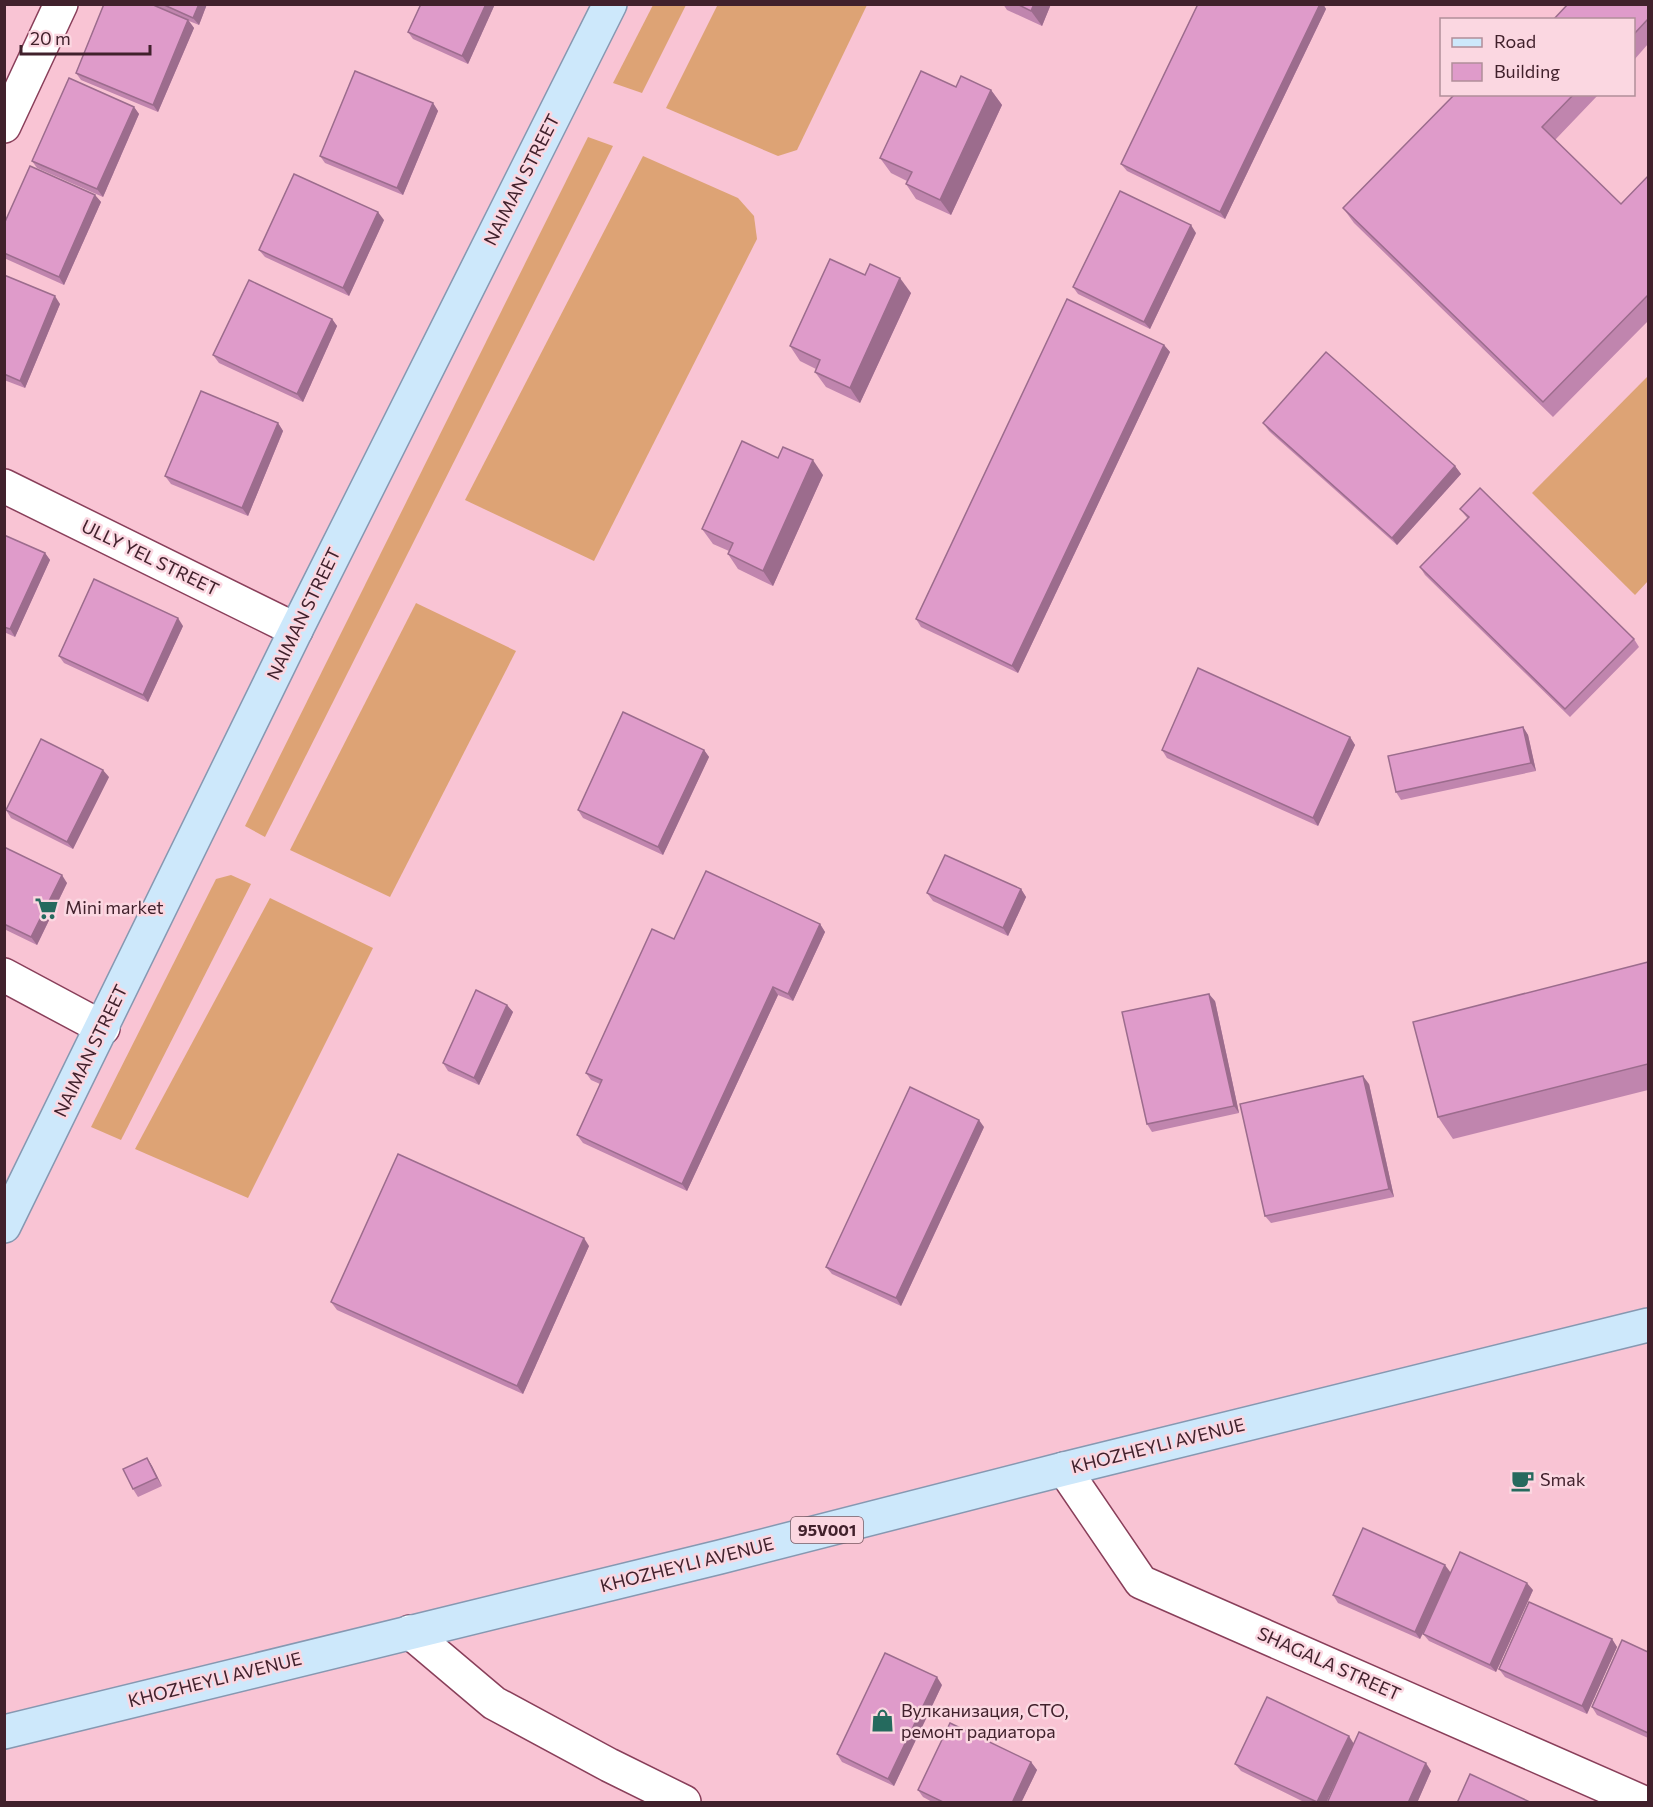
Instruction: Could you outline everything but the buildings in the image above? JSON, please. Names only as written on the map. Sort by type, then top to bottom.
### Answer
[{"type":"main road","name":"NAIMAN STREET","points":[[4,1226],[296,630],[610,4]]},
{"type":"main road","name":"KHOZHEYLI AVENUE","points":[[4,1732],[720,1557],[1064,1469],[1648,1325]]},
{"type":"street","points":[[4,126],[61,4]]},
{"type":"street","name":"ULLY YEL STREET","points":[[4,486],[296,630]]},
{"type":"street","points":[[4,975],[103,1028]]},
{"type":"street","name":"SHAGALA STREET","points":[[1064,1469],[1141,1582],[1642,1803]]},
{"type":"street","points":[[410,1632],[494,1703],[684,1803]]},
{"type":"shaded area","points":[[718,4],[867,5],[797,150],[778,156],[666,108]]},
{"type":"shaded area","points":[[653,5],[686,5],[642,93],[613,83]]},
{"type":"shaded area","points":[[588,137],[613,146],[265,837],[245,826]]},
{"type":"shaded area","points":[[643,156],[738,198],[754,216],[757,239],[594,561],[465,500]]},
{"type":"shaded area","points":[[1648,376],[1648,581],[1635,595],[1532,493]]},
{"type":"shaded area","points":[[416,603],[516,651],[390,897],[290,850]]},
{"type":"shaded area","points":[[231,875],[251,884],[121,1140],[91,1127],[216,879]]},
{"type":"shaded area","points":[[270,898],[373,948],[248,1198],[135,1149]]},
{"type":"place","name":"Mini market","points":[[47,908]]},
{"type":"place","name":"Smak","points":[[1522,1480]]},
{"type":"place","name":"Вулканизация, СТО, ремонт радиатора","points":[[883,1721]]}]
